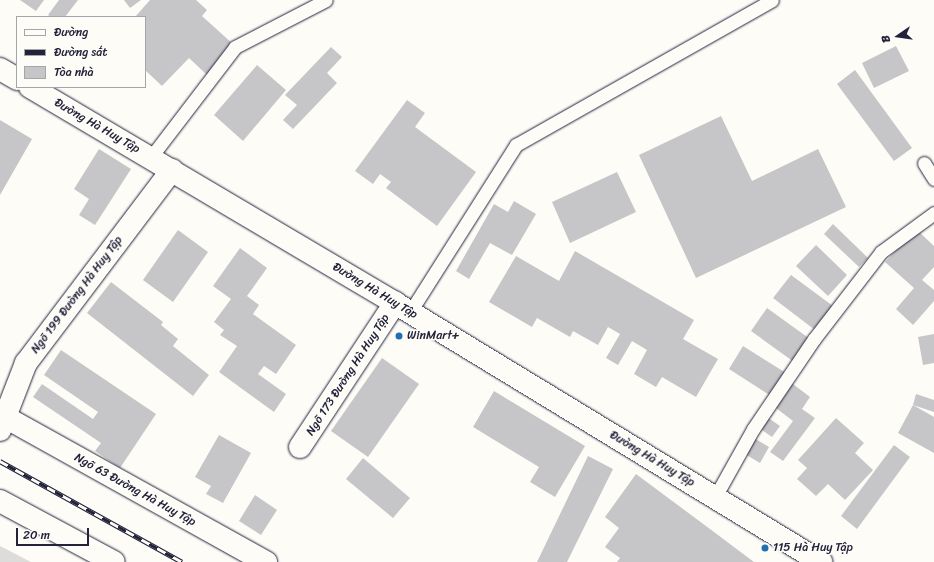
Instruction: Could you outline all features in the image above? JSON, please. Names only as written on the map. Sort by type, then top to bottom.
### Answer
[{"type":"main road","points":[[0,70],[16,78]]},
{"type":"main road","name":"Đường Hà Huy Tập","points":[[32,88],[403,307],[821,562]]},
{"type":"main road","name":"Ngõ 199 Đường Hà Huy Tập","points":[[2,424],[26,363],[172,170]]},
{"type":"main road","name":"Ngõ 173 Đường Hà Huy Tập","points":[[300,447],[403,307]]},
{"type":"main road","name":"Ngõ 63 Đường Hà Huy Tập","points":[[2,424],[266,562]]},
{"type":"main road","points":[[0,501],[114,562]]},
{"type":"lane","points":[[403,307],[516,145],[772,0]]},
{"type":"lane","points":[[150,157],[236,47],[318,2]]},
{"type":"lane","points":[[924,163],[934,179]]},
{"type":"lane","points":[[715,497],[753,429],[818,333],[881,252],[934,213]]},
{"type":"shaded area","points":[[0,546],[31,562],[0,562]]},
{"type":"building","points":[[20,0],[44,0],[36,11]]},
{"type":"building","points":[[59,0],[78,0],[66,16],[48,15]]},
{"type":"building","points":[[124,0],[141,0],[130,8]]},
{"type":"building","points":[[150,0],[196,0],[207,10],[202,16],[234,45],[207,75],[189,58],[162,86],[146,71],[146,16],[136,16]]},
{"type":"building","points":[[896,46],[909,71],[874,88],[862,63]]},
{"type":"building","points":[[331,47],[342,57],[327,73],[337,83],[293,129],[283,120],[297,105],[285,95]]},
{"type":"building","points":[[257,65],[286,90],[243,141],[214,115]]},
{"type":"building","points":[[855,70],[912,148],[894,161],[837,84]]},
{"type":"building","points":[[407,100],[425,113],[415,127],[476,172],[437,226],[386,188],[391,182],[380,174],[373,184],[355,171]]},
{"type":"building","points":[[721,116],[752,181],[818,149],[846,207],[696,278],[639,155]]},
{"type":"building","points":[[0,120],[32,139],[0,195]]},
{"type":"building","points":[[99,149],[131,169],[95,225],[79,215],[89,199],[74,189]]},
{"type":"building","points":[[617,172],[636,212],[570,243],[552,202]]},
{"type":"building","points":[[514,201],[536,214],[512,255],[490,243],[469,279],[456,271],[494,204],[508,212]]},
{"type":"building","points":[[833,224],[868,258],[859,267],[824,234]]},
{"type":"building","points":[[916,229],[934,246],[934,267],[922,280],[934,290],[934,301],[913,325],[896,309],[914,288],[885,262]]},
{"type":"building","points":[[178,230],[208,252],[173,302],[143,280]]},
{"type":"building","points":[[816,245],[847,275],[828,296],[796,266]]},
{"type":"building","points":[[240,248],[267,268],[247,296],[259,305],[253,314],[296,345],[276,374],[264,366],[258,374],[286,394],[274,412],[219,372],[237,346],[220,335],[224,330],[214,322],[231,299],[213,286]]},
{"type":"building","points":[[575,251],[694,320],[683,339],[718,359],[696,397],[662,377],[656,387],[634,374],[647,350],[632,341],[618,365],[606,358],[620,334],[608,327],[598,345],[573,331],[570,337],[537,318],[532,327],[489,302],[516,256],[559,281]]},
{"type":"building","points":[[791,275],[833,306],[815,330],[773,298]]},
{"type":"building","points":[[111,282],[163,322],[161,325],[178,339],[173,346],[209,375],[193,396],[87,313]]},
{"type":"building","points":[[767,308],[810,339],[794,362],[751,331]]},
{"type":"building","points":[[934,334],[934,363],[923,365],[918,337]]},
{"type":"building","points":[[743,346],[786,373],[771,396],[729,369]]},
{"type":"building","points":[[61,350],[156,414],[120,468],[95,451],[101,443],[33,397],[42,384],[93,419],[98,412],[44,375]]},
{"type":"building","points":[[382,358],[419,384],[368,457],[331,431]]},
{"type":"building","points":[[789,381],[810,397],[802,409],[815,418],[783,461],[770,452],[793,421],[772,405]]},
{"type":"building","points":[[494,391],[585,446],[555,497],[530,482],[539,467],[473,427]]},
{"type":"building","points":[[916,394],[934,400],[934,412],[913,405]]},
{"type":"building","points":[[913,405],[934,417],[934,453],[898,433]]},
{"type":"building","points":[[767,417],[780,426],[772,437],[759,428]]},
{"type":"building","points":[[836,418],[864,443],[855,453],[873,470],[845,500],[828,484],[816,496],[797,479],[807,468],[798,460]]},
{"type":"building","points":[[219,435],[251,453],[223,503],[206,494],[211,486],[195,477]]},
{"type":"building","points":[[754,438],[769,447],[760,463],[745,454]]},
{"type":"building","points":[[894,445],[910,457],[857,529],[841,516]]},
{"type":"building","points":[[588,456],[613,469],[567,562],[537,562]]},
{"type":"building","points":[[363,458],[410,498],[393,518],[346,479]]},
{"type":"building","points":[[636,474],[754,562],[617,562],[620,558],[605,547],[619,528],[605,517]]},
{"type":"building","points":[[255,495],[277,510],[261,535],[239,521]]},
{"type":"railway","points":[[0,461],[182,562]]},
{"type":"place","name":"WinMart+","points":[[399,336]]},
{"type":"place","name":"115 Hà Huy Tập","points":[[765,548]]}]
